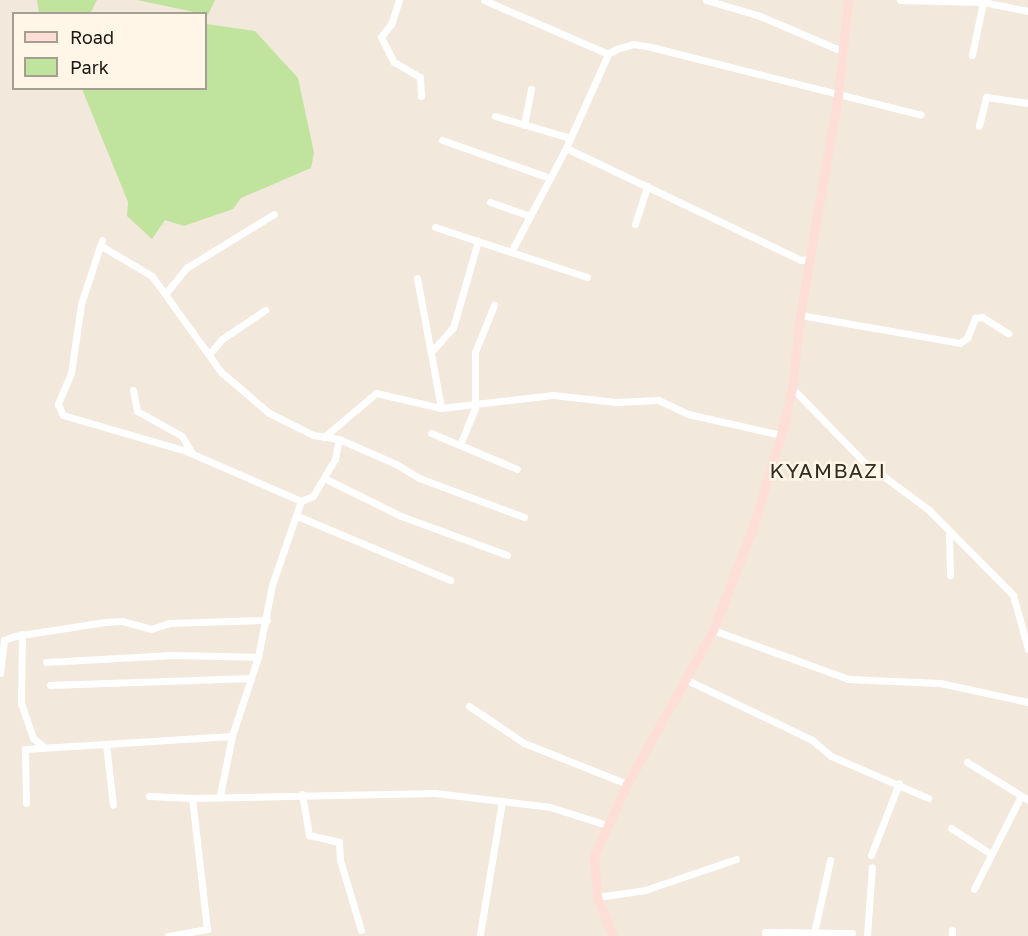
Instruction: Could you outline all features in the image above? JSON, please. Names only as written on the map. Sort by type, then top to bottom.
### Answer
[{"type":"street","points":[[399,0],[391,24],[381,37],[394,62],[420,77],[421,96]]},
{"type":"street","points":[[484,0],[608,54]]},
{"type":"street","points":[[706,0],[760,16],[842,51]]},
{"type":"street","points":[[612,936],[597,897],[594,856],[627,784],[713,630],[753,527],[781,435],[792,388],[800,315],[838,95],[848,0]]},
{"type":"street","points":[[900,0],[983,2],[1028,10]]},
{"type":"street","points":[[972,55],[983,2]]},
{"type":"street","points":[[511,252],[566,148],[608,54],[633,44],[921,115]]},
{"type":"street","points":[[524,124],[531,88]]},
{"type":"street","points":[[979,126],[986,97],[1028,103]]},
{"type":"street","points":[[495,116],[570,138]]},
{"type":"street","points":[[442,140],[550,178]]},
{"type":"street","points":[[566,148],[801,260],[809,258]]},
{"type":"street","points":[[635,224],[646,186]]},
{"type":"street","points":[[490,202],[530,216]]},
{"type":"street","points":[[166,293],[186,268],[274,214]]},
{"type":"street","points":[[435,227],[587,277]]},
{"type":"street","points":[[432,351],[453,328],[478,241]]},
{"type":"street","points":[[339,440],[335,459],[313,496],[301,501],[192,453],[59,411],[72,368],[81,304],[103,244],[152,276],[227,378],[269,413],[324,437],[339,440],[419,478],[524,517]]},
{"type":"street","points":[[417,278],[441,408]]},
{"type":"street","points":[[460,445],[476,408],[473,403],[475,352],[494,305]]},
{"type":"street","points":[[210,353],[222,339],[265,310]]},
{"type":"street","points":[[800,315],[960,343],[967,338],[975,318],[982,317],[1008,333]]},
{"type":"street","points":[[792,388],[863,461],[929,510],[950,534],[1013,595],[1028,649]]},
{"type":"street","points":[[133,390],[137,411],[182,436],[192,453]]},
{"type":"street","points":[[324,437],[376,393],[441,408],[553,395],[616,402],[658,400],[688,414],[781,435]]},
{"type":"street","points":[[432,433],[516,469]]},
{"type":"street","points":[[324,478],[401,516],[507,555]]},
{"type":"street","points":[[220,795],[232,736],[258,657],[272,585],[301,501]]},
{"type":"street","points":[[297,516],[450,580]]},
{"type":"street","points":[[950,534],[950,575]]},
{"type":"street","points":[[0,673],[4,640],[22,634],[122,621],[151,629],[169,623],[267,620]]},
{"type":"street","points":[[713,630],[848,679],[940,683],[1028,702]]},
{"type":"street","points":[[22,634],[21,703],[33,738],[44,747]]},
{"type":"street","points":[[46,662],[173,655],[258,657]]},
{"type":"street","points":[[50,685],[251,678]]},
{"type":"street","points":[[687,680],[812,740],[831,756],[899,783],[928,798]]},
{"type":"street","points":[[469,706],[524,743],[627,784]]},
{"type":"street","points":[[26,803],[25,749],[232,736]]},
{"type":"street","points":[[106,744],[113,805]]},
{"type":"street","points":[[968,762],[1025,798],[991,854],[974,889]]},
{"type":"street","points":[[871,855],[899,783]]},
{"type":"street","points":[[149,796],[192,798],[220,795],[435,793],[550,807],[607,825]]},
{"type":"street","points":[[302,794],[309,836],[339,842],[340,860],[361,930]]},
{"type":"street","points":[[168,936],[207,929],[192,798]]},
{"type":"street","points":[[480,934],[502,801]]},
{"type":"street","points":[[951,828],[991,854]]},
{"type":"street","points":[[597,897],[645,890],[736,859]]},
{"type":"street","points":[[814,933],[830,860]]},
{"type":"street","points":[[867,936],[872,867]]},
{"type":"street","points":[[766,936],[765,932],[847,934]]},
{"type":"green space","points":[[37,0],[97,0],[91,12],[39,12]]},
{"type":"green space","points":[[137,0],[215,0],[208,15],[207,12],[194,12]]},
{"type":"green space","points":[[207,24],[255,31],[298,78],[314,153],[311,168],[241,198],[233,209],[184,226],[165,220],[152,239],[127,216],[128,202],[82,90],[207,90]]},
{"type":"district","name":"KYAMBAZI","points":[[828,470]]}]
